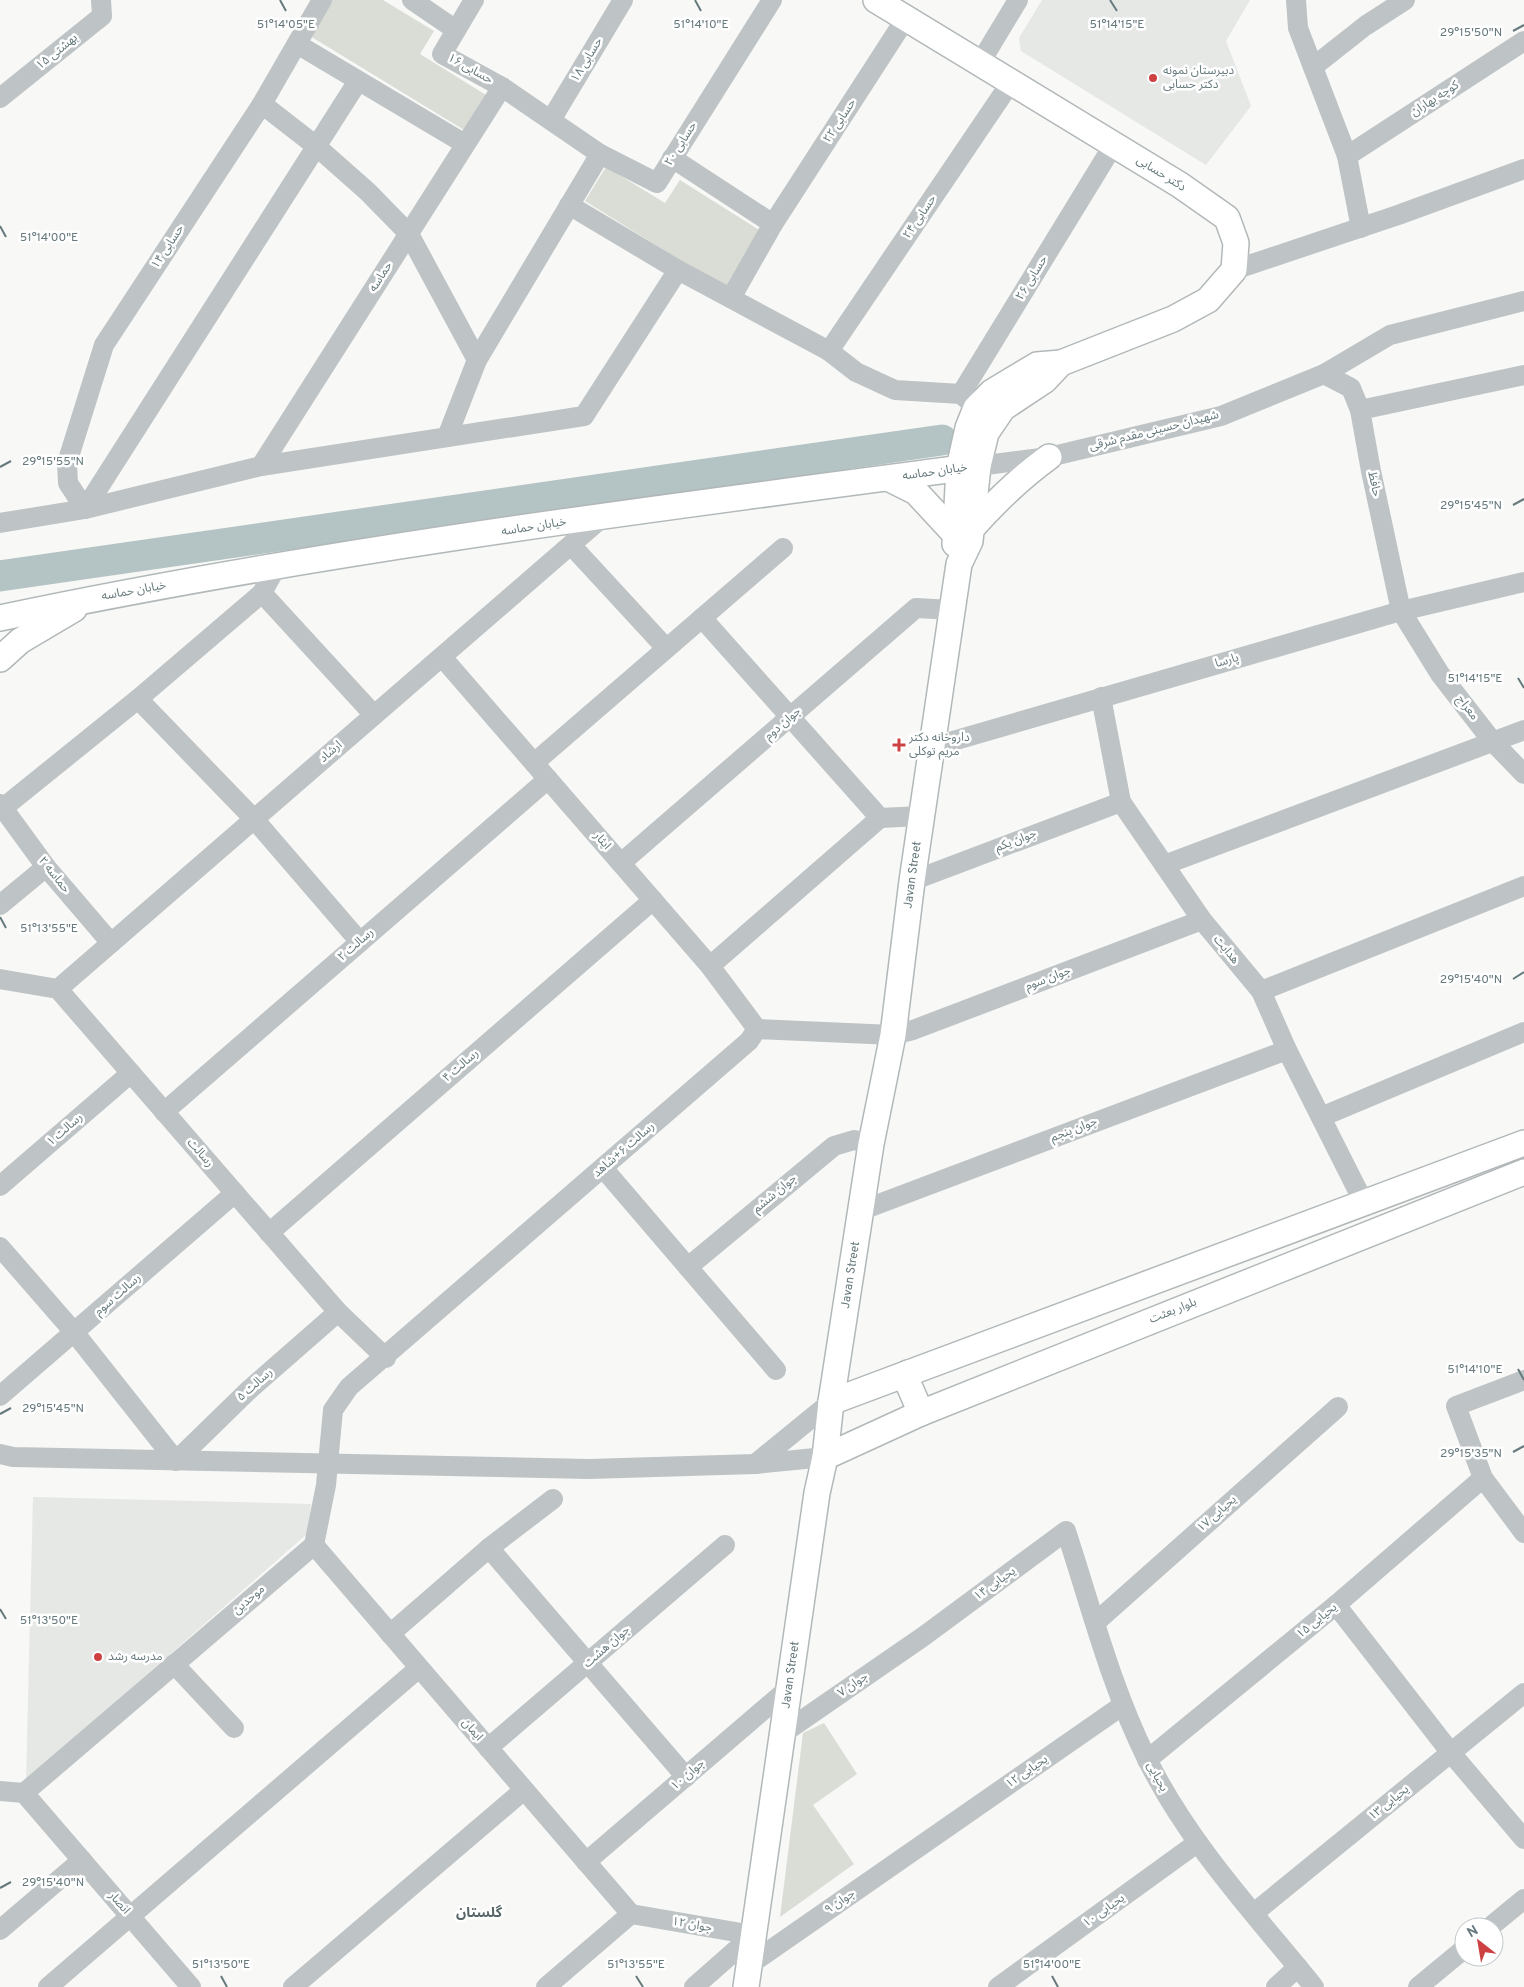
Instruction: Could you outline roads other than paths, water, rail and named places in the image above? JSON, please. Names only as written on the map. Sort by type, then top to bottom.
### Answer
[{"type":"main road","name":"دکتر حسابی","points":[[876,0],[1114,144],[1180,185],[1227,218],[1236,243],[1234,270]]},
{"type":"main road","points":[[969,467],[969,401],[992,392],[1037,365],[1061,363],[1173,319],[1208,300],[1234,270]]},
{"type":"main road","points":[[969,467],[986,433],[1003,408],[1045,380],[1061,363]]},
{"type":"main road","points":[[888,478],[916,492],[963,531],[1005,492],[1049,457]]},
{"type":"main road","name":"خیابان حماسه","points":[[0,633],[91,599],[277,566],[604,516],[969,467]]},
{"type":"main road","name":"Javan Street","points":[[748,1976],[817,1494],[825,1457],[831,1402],[860,1211],[871,1144],[894,1035],[912,881],[960,564],[969,467]]},
{"type":"main road","points":[[0,618],[91,599]]},
{"type":"main road","name":"خیابان حماسه","points":[[0,659],[20,641],[91,599]]},
{"type":"main road","points":[[831,1402],[1524,1143]]},
{"type":"main road","points":[[1463,1165],[1474,1191]]},
{"type":"main road","name":"بلوار بعثت","points":[[825,1457],[921,1413],[1524,1172]]},
{"type":"main road","points":[[908,1373],[908,1383],[921,1413]]},
{"type":"street","name":"بهشتی ۱۵","points":[[0,98],[102,16],[100,0]]},
{"type":"street","name":"حسابی ۱۴","points":[[85,509],[68,483],[67,463],[104,345],[262,104],[322,0]]},
{"type":"street","points":[[412,0],[456,30]]},
{"type":"street","name":"حسابی ۱۶","points":[[474,0],[442,54],[502,87],[550,120]]},
{"type":"street","name":"حسابی ۱۸","points":[[550,120],[623,0]]},
{"type":"street","name":"حسابی ۲۰","points":[[550,120],[600,154],[656,183],[772,0]]},
{"type":"street","points":[[980,63],[1018,0]]},
{"type":"street","points":[[1296,0],[1298,28],[1347,156],[1361,228]]},
{"type":"street","points":[[1313,67],[1365,26],[1406,0]]},
{"type":"street","name":"حسابی ۲۲","points":[[731,298],[773,224],[906,18]]},
{"type":"street","name":"کوچه بهاران","points":[[1347,156],[1524,41]]},
{"type":"street","points":[[297,44],[465,144]]},
{"type":"street","points":[[85,509],[358,81]]},
{"type":"street","name":"حسابی ۲۴","points":[[829,351],[1011,82]]},
{"type":"street","name":"حماسه","points":[[261,466],[502,87]]},
{"type":"street","points":[[262,104],[316,146],[368,192],[408,234],[477,360]]},
{"type":"street","name":"حسابی ۲۶","points":[[969,401],[1114,144]]},
{"type":"street","points":[[447,437],[477,360],[600,154]]},
{"type":"street","points":[[672,158],[773,224]]},
{"type":"street","points":[[1234,270],[1361,228],[1524,169]]},
{"type":"street","points":[[569,205],[678,270],[829,351],[856,372],[895,390],[969,401]]},
{"type":"street","points":[[0,509],[10,521],[85,509],[261,466],[584,416],[678,270]]},
{"type":"street","name":"شهیدان حسینی مقدم شرقی","points":[[969,467],[1049,457],[1221,416],[1324,374],[1390,335],[1524,301]]},
{"type":"street","name":"حافظ","points":[[1324,374],[1350,388],[1360,410],[1400,611]]},
{"type":"street","points":[[1360,410],[1524,375]]},
{"type":"street","name":"ارشاد","points":[[58,989],[604,516]]},
{"type":"street","points":[[571,545],[666,648]]},
{"type":"street","points":[[534,763],[783,548]]},
{"type":"street","points":[[1,806],[138,700],[262,593],[277,566]]},
{"type":"street","name":"پارسا","points":[[932,747],[1400,611],[1524,582]]},
{"type":"street","points":[[262,593],[374,715]]},
{"type":"street","name":"جوان دوم","points":[[621,863],[916,608],[953,610]]},
{"type":"street","name":"معراج","points":[[1400,611],[1440,674],[1493,742],[1524,774]]},
{"type":"street","points":[[702,618],[880,818]]},
{"type":"street","name":"ایثار","points":[[442,656],[710,966],[757,1029]]},
{"type":"street","name":"هدایت","points":[[1101,697],[1121,802],[1202,920],[1261,991],[1287,1050],[1364,1203]]},
{"type":"street","points":[[138,700],[254,819],[360,942]]},
{"type":"street","points":[[1164,865],[1524,730]]},
{"type":"street","name":"رسالت ۲","points":[[164,1112],[548,779]]},
{"type":"street","name":"جوان یکم","points":[[912,881],[1121,802]]},
{"type":"street","name":"حماسه ۲","points":[[1,806],[46,868],[111,943]]},
{"type":"street","points":[[710,966],[880,818],[922,816]]},
{"type":"street","points":[[0,905],[46,868]]},
{"type":"street","points":[[1261,991],[1524,886]]},
{"type":"street","name":"رسالت ۴","points":[[269,1232],[653,900]]},
{"type":"street","name":"جوان سوم","points":[[894,1035],[913,1030],[1202,920]]},
{"type":"street","points":[[0,979],[58,989]]},
{"type":"street","name":"رسالت","points":[[58,989],[338,1312],[386,1358]]},
{"type":"street","points":[[757,1029],[894,1035]]},
{"type":"street","name":"رسالت ۶+شاهد","points":[[386,1358],[749,1042],[757,1029]]},
{"type":"street","points":[[1321,1116],[1524,1032]]},
{"type":"street","name":"جوان پنجم","points":[[860,1211],[1287,1050]]},
{"type":"street","name":"رسالت ۱","points":[[0,1186],[130,1073]]},
{"type":"street","name":"جوان ششم","points":[[688,1267],[834,1146],[854,1140],[871,1144]]},
{"type":"street","points":[[603,1168],[776,1370]]},
{"type":"street","name":"رسالت سوم","points":[[0,1396],[235,1193]]},
{"type":"street","points":[[0,1247],[74,1332],[176,1461]]},
{"type":"street","name":"رسالت ۵","points":[[176,1461],[250,1388],[338,1312]]},
{"type":"street","points":[[314,1545],[328,1464],[333,1410],[350,1387],[386,1358]]},
{"type":"street","points":[[1524,1380],[1456,1406],[1483,1478],[1524,1533]]},
{"type":"street","points":[[755,1464],[831,1402]]},
{"type":"street","name":"یحیایی ۱۷","points":[[1096,1622],[1338,1407]]},
{"type":"street","points":[[0,1454],[13,1457],[589,1469],[755,1464],[825,1457]]},
{"type":"street","name":"یحیایی ۱۵","points":[[1147,1760],[1336,1605],[1483,1478]]},
{"type":"street","points":[[390,1634],[490,1548],[553,1499]]},
{"type":"street","name":"یحیایی","points":[[1066,1531],[1123,1706],[1147,1760],[1168,1798],[1198,1843],[1314,1987]]},
{"type":"street","name":"یحیایی ۱۴","points":[[924,1636],[1066,1531]]},
{"type":"street","name":"ایمان","points":[[314,1545],[631,1914]]},
{"type":"street","name":"موحدین","points":[[24,1793],[314,1545]]},
{"type":"street","name":"جوان هشت","points":[[488,1748],[725,1545]]},
{"type":"street","points":[[490,1548],[686,1776]]},
{"type":"street","points":[[1336,1605],[1451,1753],[1524,1839]]},
{"type":"street","name":"جوان ۷","points":[[782,1734],[924,1636]]},
{"type":"street","points":[[174,1664],[234,1728]]},
{"type":"street","points":[[48,1987],[419,1668]]},
{"type":"street","name":"جوان ۱۰","points":[[586,1862],[789,1688]]},
{"type":"street","name":"یحیایی ۱۳","points":[[1254,1913],[1524,1693]]},
{"type":"street","name":"یحیایی ۱۲","points":[[931,1839],[1123,1706]]},
{"type":"street","points":[[293,1987],[524,1790]]},
{"type":"street","points":[[0,1791],[24,1793]]},
{"type":"street","name":"انصار","points":[[24,1793],[191,1987]]},
{"type":"street","name":"جوان ۹","points":[[748,1976],[931,1839]]},
{"type":"street","name":"یحیایی ۱۰","points":[[1004,1982],[1198,1843]]},
{"type":"street","points":[[0,1930],[82,1860]]},
{"type":"street","points":[[1502,1917],[1524,1899]]},
{"type":"street","points":[[547,1987],[631,1914]]},
{"type":"street","name":"جوان ۱۲","points":[[631,1914],[753,1935]]},
{"type":"street","points":[[694,1987],[753,1935]]},
{"type":"street","points":[[1418,1987],[1454,1957]]},
{"type":"street","points":[[1276,1987],[1298,1967]]},
{"type":"waterway","points":[[0,576],[942,440]]},
{"type":"place","name":"دبیرستان نمونه دکتر حسابی","points":[[1153,78]]},
{"type":"place","name":"داروخانه دکتر مریم توکلی","points":[[899,745]]},
{"type":"place","name":"مدرسه رشد","points":[[98,1657]]},
{"type":"district","name":"گلستان","points":[[479,1913]]}]
